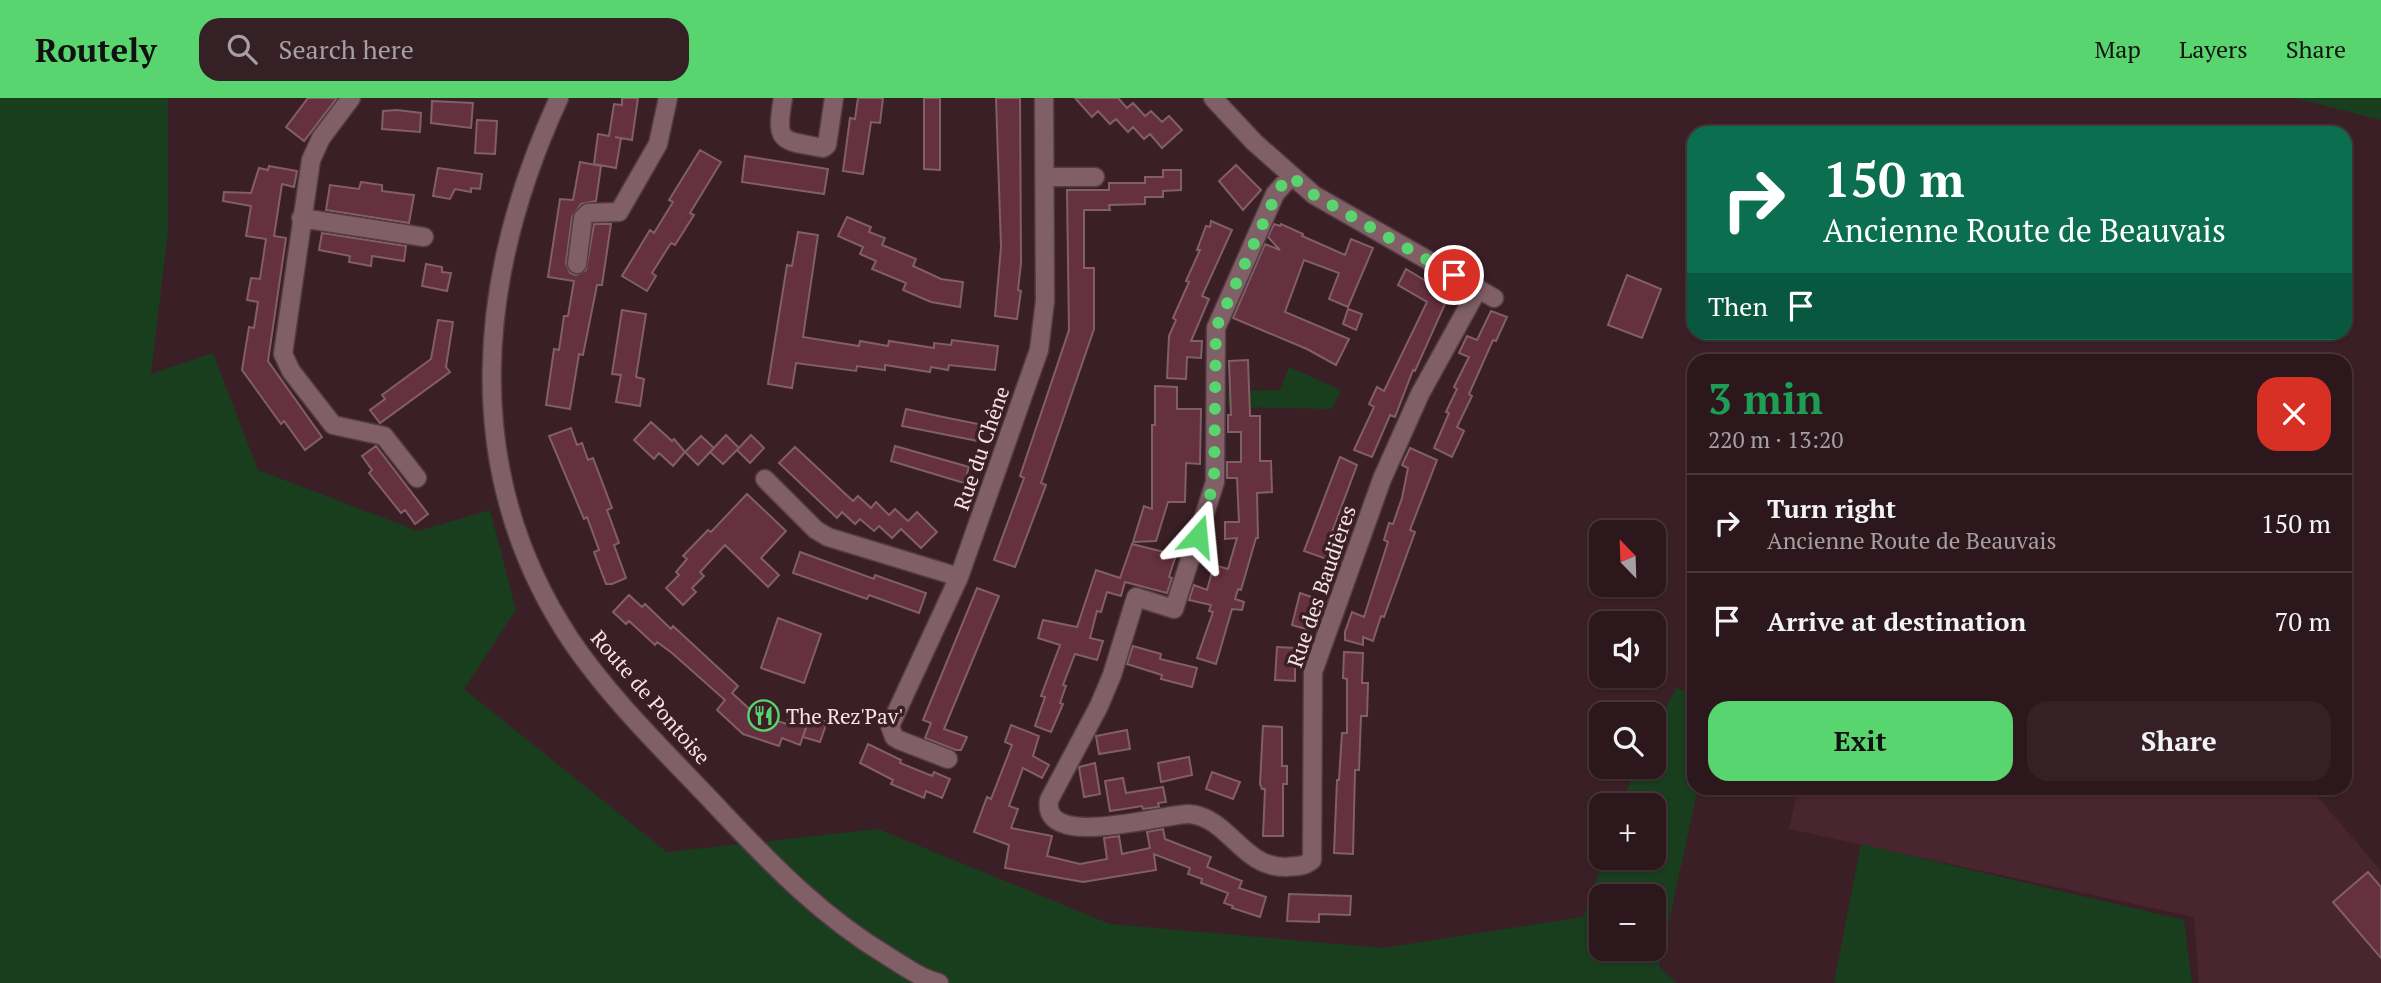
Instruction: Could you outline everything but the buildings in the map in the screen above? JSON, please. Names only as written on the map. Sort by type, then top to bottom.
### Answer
[{"type":"street","points":[[351,98],[314,150],[301,218],[284,341],[285,363],[333,425],[384,436],[417,478]]},
{"type":"street","name":"Route de Pontoise","points":[[558,98],[533,157],[510,229],[496,294],[491,335],[495,444],[508,508],[528,562],[540,588],[590,666],[632,716],[773,866],[828,917],[859,939],[939,983]]},
{"type":"street","points":[[577,264],[583,218],[589,213],[619,212],[658,144],[668,98]]},
{"type":"street","points":[[783,98],[778,127],[782,135],[788,141],[823,148],[827,145],[834,98]]},
{"type":"street","name":"Rue du Chêne","points":[[948,759],[899,740],[894,737],[890,726],[959,578],[1043,333],[1044,98]]},
{"type":"street","points":[[1213,98],[1291,176],[1314,195],[1494,298]]},
{"type":"street","name":"Rue des Baudières","points":[[1291,176],[1275,194],[1216,328],[1214,482],[1174,609],[1136,597],[1108,685],[1048,805],[1053,816],[1059,820],[1094,828],[1185,814],[1194,815],[1212,822],[1267,866],[1301,866],[1312,860],[1313,672],[1382,480],[1420,394],[1478,289]]},
{"type":"street","points":[[1045,177],[1095,177]]},
{"type":"street","points":[[301,218],[424,237]]},
{"type":"street","points":[[765,479],[816,530],[828,537],[959,578]]},
{"type":"shaded area","points":[[1796,795],[2316,795],[2381,871],[2381,983],[2199,983],[2194,917],[1789,829]]},
{"type":"green space","points":[[0,98],[168,98],[168,231],[151,374],[213,353],[258,470],[418,531],[490,510],[516,610],[464,689],[667,852],[878,829],[1110,924],[1382,948],[1583,917],[1589,900],[1589,961],[1660,961],[1659,967],[1677,983],[0,983]]},
{"type":"green space","points":[[2294,98],[2381,98],[2381,120]]},
{"type":"green space","points":[[1289,367],[1341,390],[1332,409],[1228,407],[1228,391],[1280,390]]},
{"type":"green space","points":[[1676,688],[1687,692],[1687,795],[1696,795],[1666,935],[1666,884],[1595,884],[1600,870],[1666,870],[1666,793],[1626,793],[1631,779],[1666,779],[1666,707]]},
{"type":"green space","points":[[1861,844],[2184,920],[2192,983],[1834,983]]},
{"type":"place","name":"The Rez'Pav'","points":[[763,716]]},
{"type":"route","points":[[1198,536],[1214,482],[1216,328],[1279,188],[1291,176],[1314,195],[1454,275]]}]
